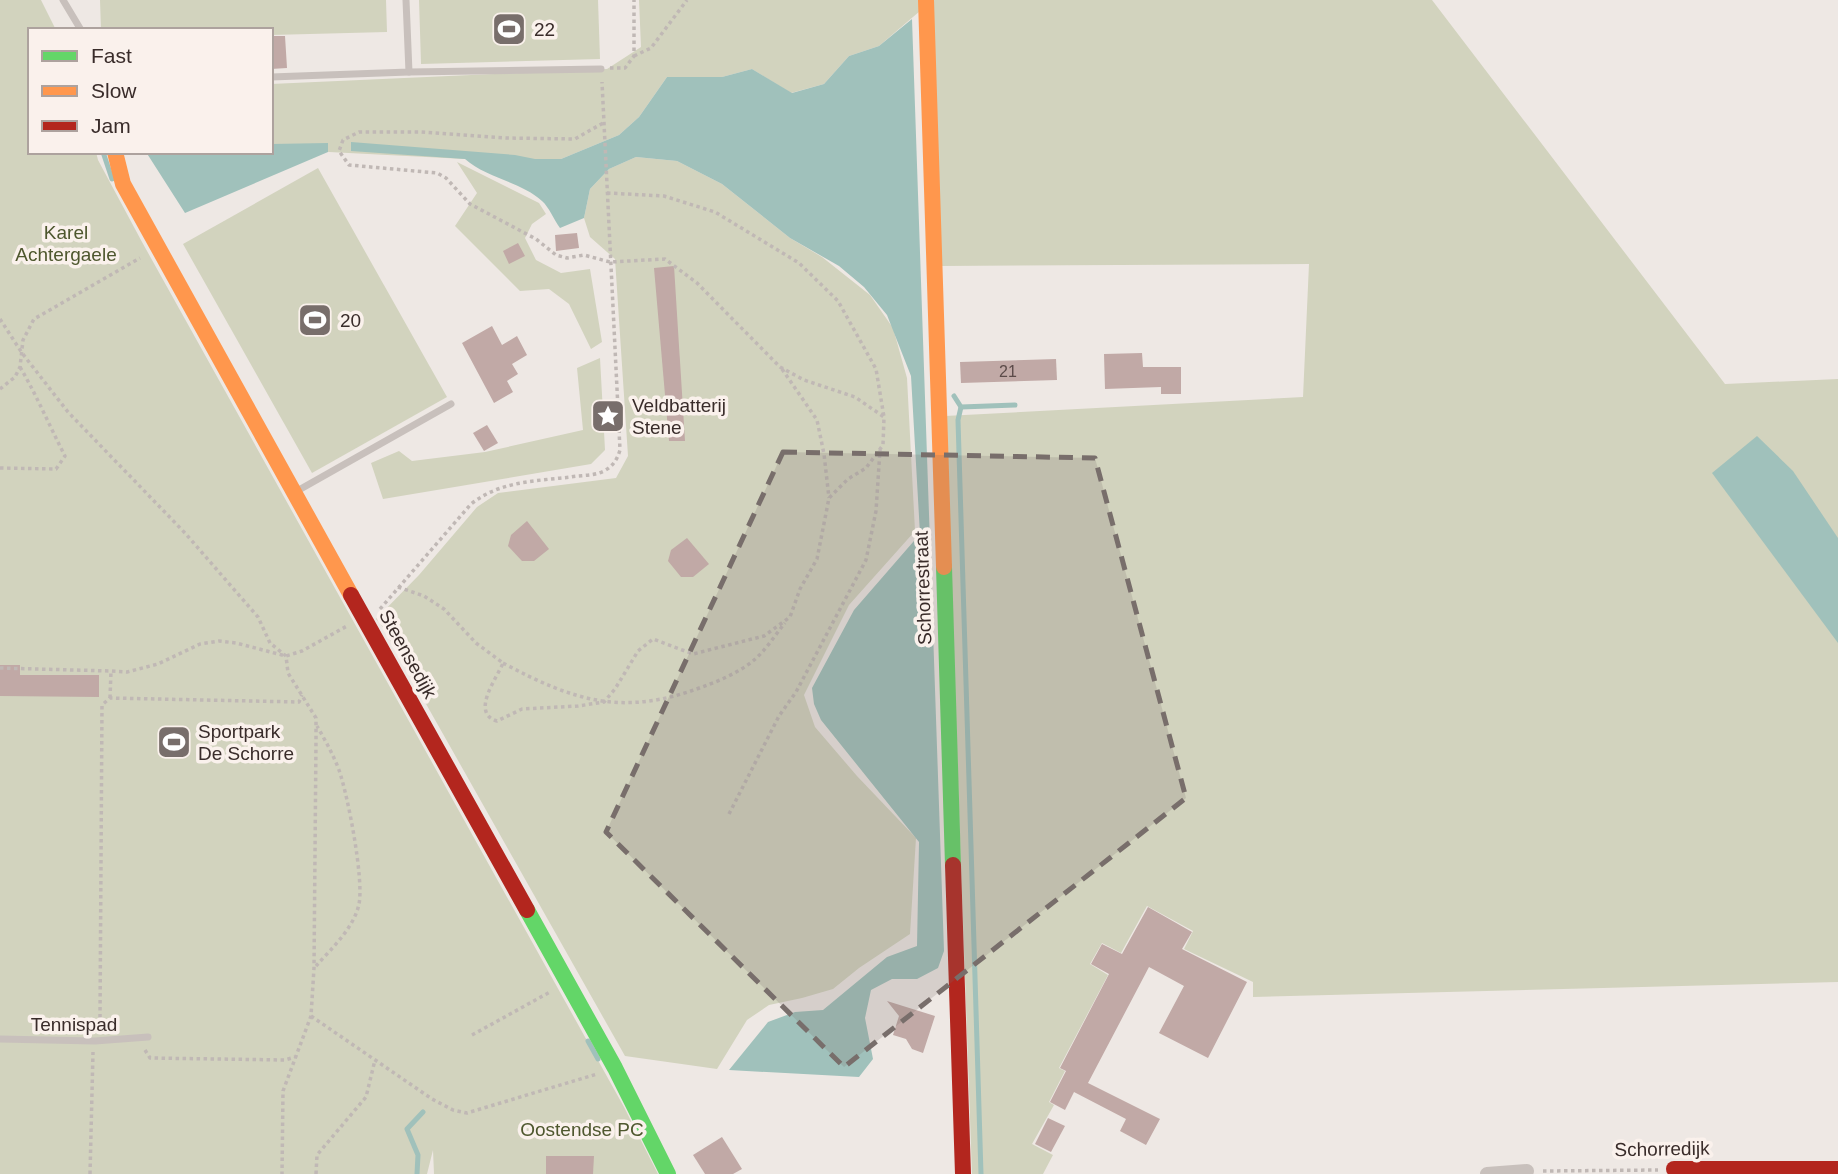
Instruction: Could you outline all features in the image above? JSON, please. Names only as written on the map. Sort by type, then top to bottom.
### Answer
[{"type":"street","name":"Schorrestraat","points":[[926,0],[963,1174]]},
{"type":"street","name":"Steensedijk","points":[[116,154],[123,184],[158,249],[615,1068],[668,1174]]},
{"type":"street","name":"Schorredijk","points":[[1674,1169],[1838,1169]]},
{"type":"street","points":[[1487,1174],[1527,1171]]},
{"type":"lane","points":[[63,0],[80,28]]},
{"type":"lane","points":[[406,0],[409,72]]},
{"type":"lane","points":[[273,77],[601,69]]},
{"type":"lane","points":[[293,493],[451,404]]},
{"type":"lane","name":"Tennispad","points":[[0,1039],[95,1041],[143,1038]]},
{"type":"path","points":[[634,0],[634,56]]},
{"type":"path","points":[[0,668],[127,672],[158,664],[200,644],[219,641],[286,656],[303,651],[365,620],[483,494],[514,483],[598,474],[613,465],[620,450],[601,69],[625,68],[634,56],[651,48],[687,0]]},
{"type":"path","points":[[503,663],[485,704],[485,712],[491,720],[497,721],[522,709],[672,698],[717,681],[754,660],[790,617],[800,589],[817,559],[829,498],[817,420],[780,366],[697,283],[666,259],[610,262],[584,255],[567,258],[556,255],[536,239],[470,204],[446,178],[437,173],[349,166],[338,151],[343,140],[359,132],[575,139],[603,123]]},
{"type":"path","points":[[607,193],[664,196],[715,212],[799,263],[838,301],[876,369],[884,417],[883,445],[866,468],[848,479],[829,498]]},
{"type":"path","points":[[0,389],[15,377],[20,367],[23,340],[34,319],[158,249]]},
{"type":"path","points":[[0,319],[22,354],[68,412],[155,500],[258,617],[270,643],[286,656],[288,673],[316,718],[314,968],[311,1016],[283,1091],[282,1174]]},
{"type":"path","points":[[780,366],[804,380],[855,397],[884,417]]},
{"type":"path","points":[[0,468],[57,469],[65,456],[36,393],[20,367]]},
{"type":"path","points":[[729,814],[779,716],[796,692],[866,561],[876,511],[880,448]]},
{"type":"path","points":[[398,587],[424,596],[444,609],[476,643],[503,663],[580,698],[604,702]]},
{"type":"path","points":[[604,702],[638,651],[648,641],[663,641],[693,654],[764,636],[790,617]]},
{"type":"path","points":[[110,698],[111,671]]},
{"type":"path","points":[[90,1174],[91,1088],[95,1041],[100,1020],[102,705],[110,698],[299,702],[302,695]]},
{"type":"path","points":[[314,968],[352,921],[359,904],[357,858],[339,772],[316,725]]},
{"type":"path","points":[[472,1035],[550,992]]},
{"type":"path","points":[[311,1016],[432,1099],[453,1110],[467,1113],[615,1068]]},
{"type":"path","points":[[143,1038],[150,1058],[285,1060],[295,1057]]},
{"type":"path","points":[[316,1174],[317,1155],[366,1097],[375,1060]]},
{"type":"path","name":"Schorredijk","points":[[1527,1171],[1674,1169]]},
{"type":"highlighted area","points":[[783,452],[1095,458],[1186,798],[844,1067],[606,832]]},
{"type":"green space","name":"Sportpark De Schorre","points":[[0,0],[41,0],[55,28],[28,28],[28,154],[96,154],[142,242],[624,1107],[658,1174],[434,1174],[433,1150],[427,1174],[0,1174]]},
{"type":"green space","points":[[100,0],[386,0],[387,32],[273,35],[273,28],[101,28]]},
{"type":"green space","name":"22","points":[[419,0],[598,0],[600,59],[421,64]]},
{"type":"green space","points":[[639,0],[920,0],[920,11],[879,46],[849,56],[824,84],[791,93],[752,69],[722,77],[667,77],[639,117],[619,135],[561,159],[465,159],[273,149],[273,84],[607,69],[641,47]]},
{"type":"green space","points":[[932,0],[1432,0],[1725,384],[1838,379],[1838,982],[1253,997],[1253,982],[1184,949],[1193,931],[1147,906],[1121,953],[1102,943],[1090,964],[1108,975],[1059,1068],[1065,1071],[1049,1102],[1054,1105],[1032,1144],[1053,1155],[1043,1174],[972,1174],[945,416],[1303,397],[1309,264],[940,266]]},
{"type":"green space","points":[[636,157],[677,161],[722,184],[790,238],[822,257],[870,295],[893,328],[907,378],[915,531],[849,605],[804,695],[815,727],[916,838],[910,934],[833,989],[769,1005],[747,1020],[717,1069],[625,1056],[376,619],[419,575],[477,507],[498,493],[616,478],[628,456],[615,259],[590,237],[584,218],[590,189],[609,169]]},
{"type":"green space","points":[[457,162],[539,203],[546,214],[532,224],[525,238],[536,260],[561,273],[590,269],[602,342],[591,349],[569,304],[549,289],[520,291],[455,226],[477,193]]},
{"type":"green space","name":"20","points":[[318,168],[447,397],[312,473],[183,244]]},
{"type":"green space","points":[[600,358],[605,450],[591,464],[383,499],[371,463],[399,451],[412,461],[485,452],[583,430],[577,368]]},
{"type":"water","points":[[912,19],[944,951],[938,968],[917,979],[892,979],[871,990],[865,1018],[873,1059],[859,1077],[729,1070],[768,1022],[795,1012],[823,1010],[887,957],[917,946],[919,842],[821,720],[814,704],[812,688],[854,610],[920,534],[911,376],[887,315],[864,287],[839,266],[790,238],[722,184],[677,161],[636,157],[609,169],[590,189],[584,218],[560,228],[545,204],[534,195],[483,171],[465,159],[351,151],[351,142],[561,159],[619,135],[639,117],[667,77],[722,77],[752,69],[792,93],[824,84],[849,56],[879,46]]},
{"type":"water","points":[[328,143],[328,152],[185,213],[147,154],[273,154],[273,144]]},
{"type":"water","points":[[1757,436],[1793,471],[1838,538],[1838,643],[1712,473]]},
{"type":"building","points":[[273,36],[285,36],[287,68],[273,69]]},
{"type":"building","points":[[577,233],[579,248],[556,251],[555,235]]},
{"type":"building","points":[[518,243],[525,256],[509,264],[503,251]]},
{"type":"building","points":[[674,266],[685,441],[669,441],[654,268]]},
{"type":"building","points":[[492,326],[502,345],[517,336],[527,355],[512,364],[518,374],[507,381],[513,392],[494,403],[462,343]]},
{"type":"building","points":[[1142,353],[1143,367],[1181,367],[1181,394],[1161,394],[1161,387],[1105,389],[1104,354]]},
{"type":"building","points":[[1056,359],[1057,380],[961,383],[960,362]]},
{"type":"building","points":[[487,425],[498,443],[484,451],[473,433]]},
{"type":"building","points":[[527,521],[549,549],[534,561],[522,561],[508,546],[511,535]]},
{"type":"building","points":[[687,538],[709,564],[693,577],[681,577],[668,561],[671,550]]},
{"type":"building","points":[[0,665],[20,665],[20,675],[99,675],[99,697],[0,696]]},
{"type":"building","points":[[1148,907],[1192,932],[1182,949],[1247,982],[1208,1058],[1159,1033],[1184,986],[1149,967],[1088,1083],[1160,1119],[1146,1145],[1120,1131],[1126,1119],[1074,1092],[1065,1110],[1050,1102],[1066,1071],[1060,1068],[1109,974],[1091,964],[1102,944],[1122,954]]},
{"type":"building","points":[[887,1001],[935,1016],[923,1053],[912,1049],[906,1039],[893,1035],[899,1016]]},
{"type":"building","points":[[1048,1118],[1065,1126],[1051,1152],[1035,1144]]},
{"type":"building","points":[[722,1137],[742,1169],[733,1174],[705,1174],[693,1155]]},
{"type":"building","points":[[546,1156],[594,1156],[593,1174],[546,1174]]},
{"type":"waterway","points":[[104,154],[112,179]]},
{"type":"waterway","points":[[954,396],[961,407],[1015,405]]},
{"type":"waterway","points":[[961,407],[958,420],[981,1174]]},
{"type":"waterway","points":[[588,1041],[598,1059]]},
{"type":"waterway","points":[[417,1174],[418,1155],[407,1129],[423,1112]]},
{"type":"traffic: fast","points":[[944,567],[953,865]]},
{"type":"traffic: fast","points":[[527,910],[615,1068],[668,1174]]},
{"type":"traffic: slow","points":[[926,0],[944,567]]},
{"type":"traffic: slow","points":[[116,154],[123,184],[351,595]]},
{"type":"traffic: jam","points":[[351,595],[527,910]]},
{"type":"traffic: jam","points":[[953,865],[963,1174]]},
{"type":"traffic: jam","points":[[1674,1169],[1838,1169]]},
{"type":"place","name":"22","points":[[509,29]]},
{"type":"place","name":"20","points":[[315,320]]},
{"type":"place","name":"Veldbatterij Stene","points":[[608,416]]},
{"type":"place","name":"Sportpark De Schorre","points":[[174,742]]},
{"type":"park label","name":"Karel Achtergaele","points":[[66,243]]},
{"type":"park label","name":"Oostendse PC","points":[[582,1129]]}]
